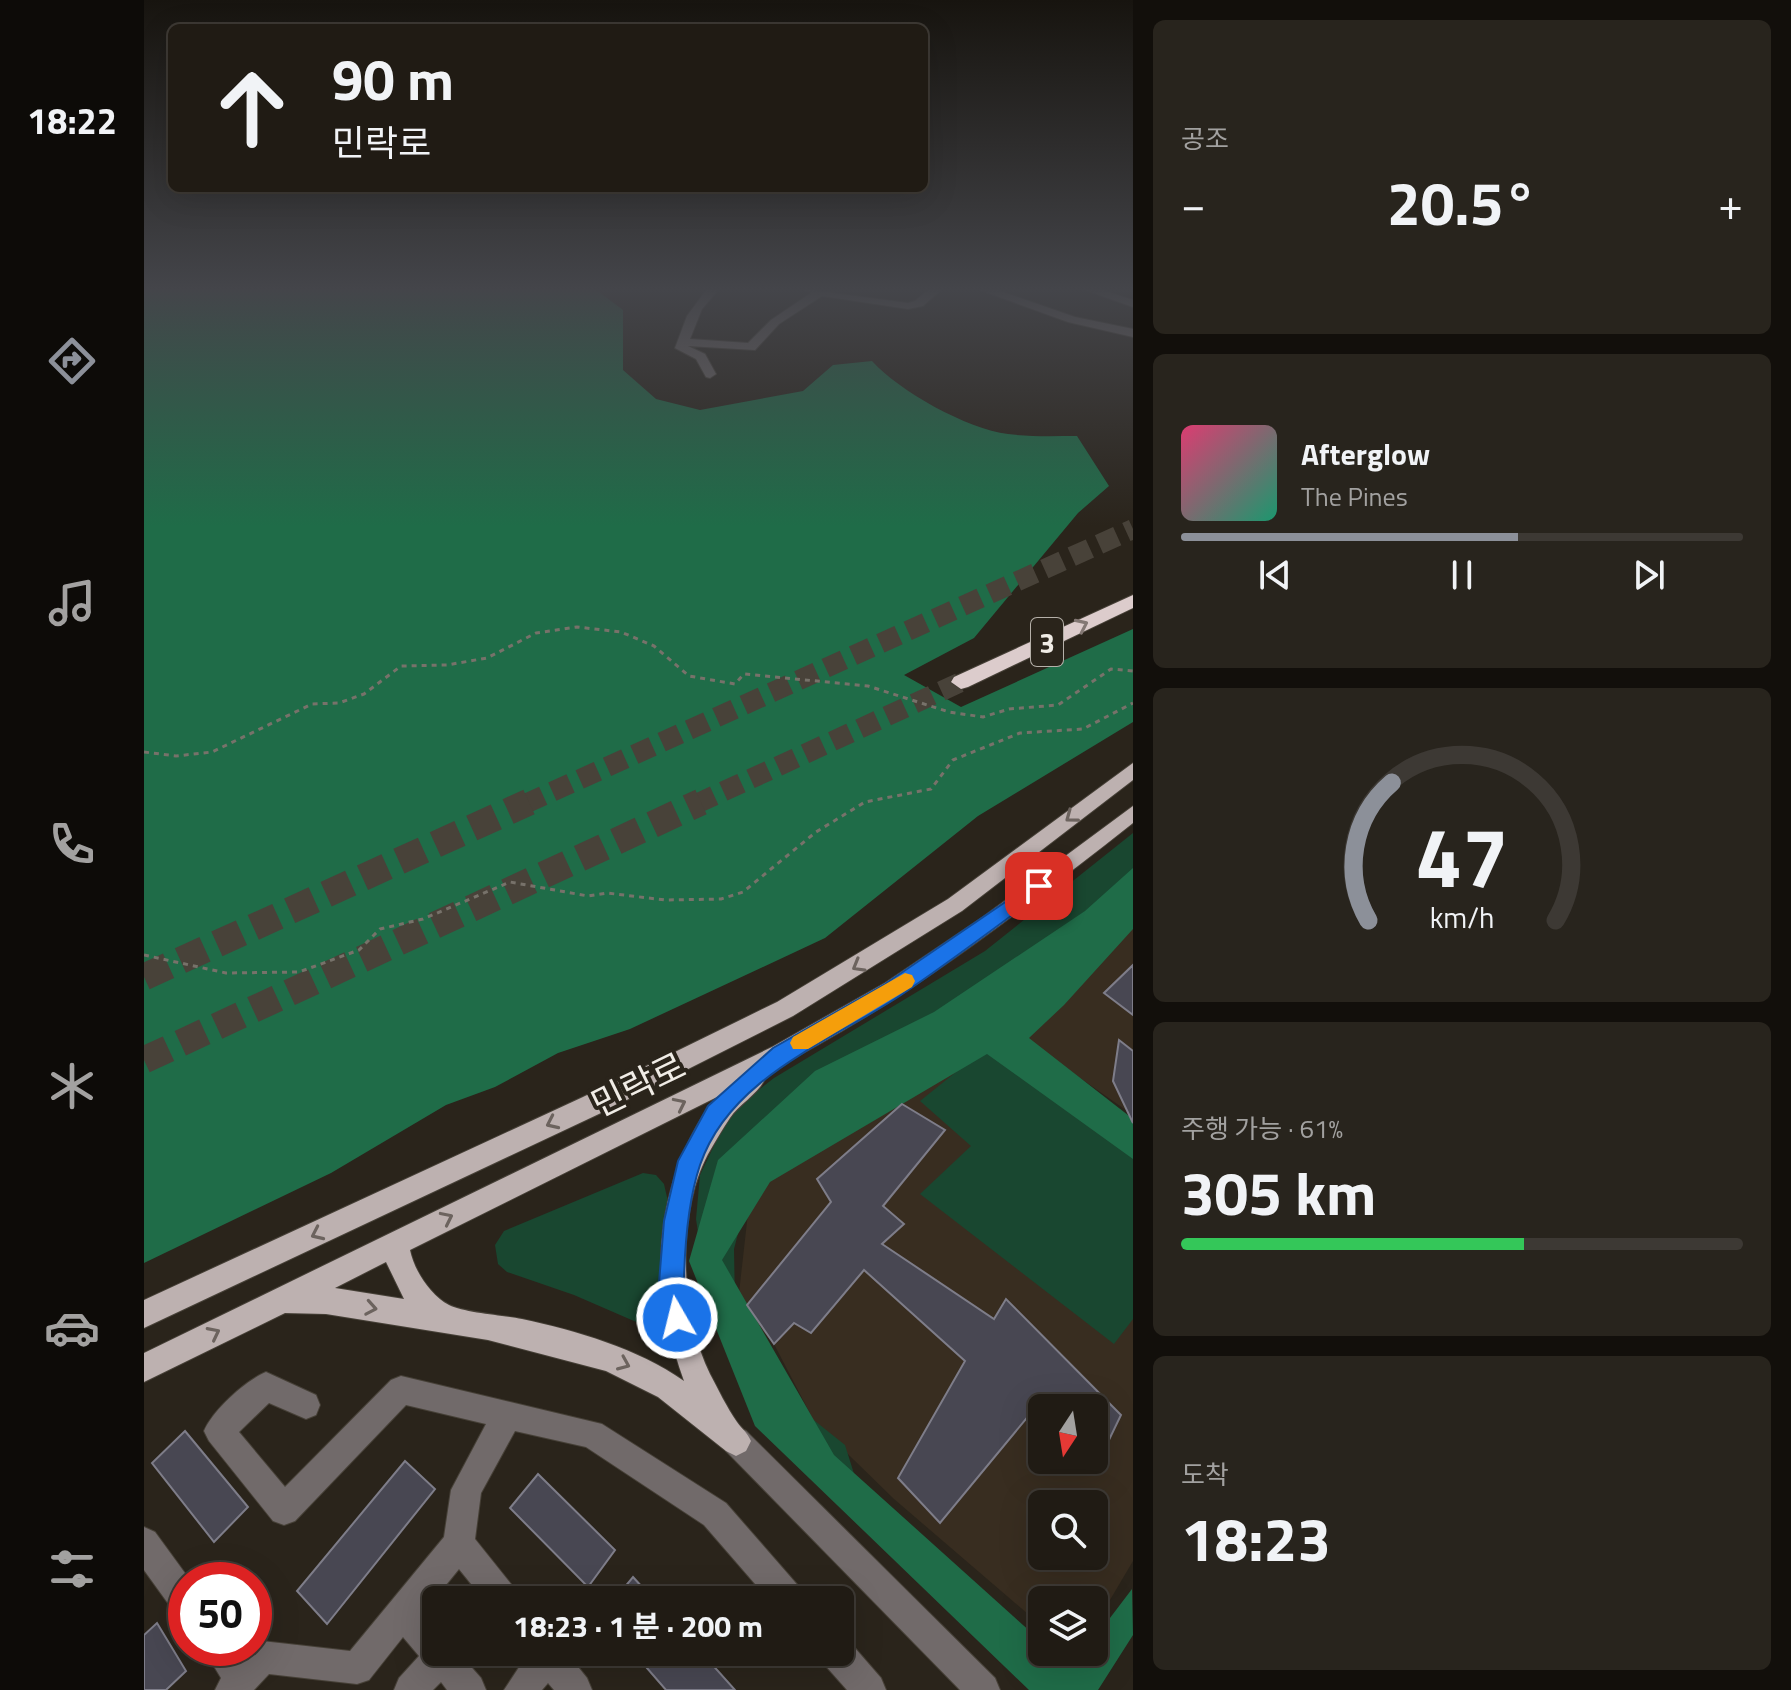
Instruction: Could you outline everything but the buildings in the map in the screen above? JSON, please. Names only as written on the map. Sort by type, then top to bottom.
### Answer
[{"type":"highway","name":"3","points":[[961,682],[1133,601]]},
{"type":"main road","name":"민락로","points":[[144,1314],[620,1092],[785,1009],[955,905],[1133,770]]},
{"type":"main road","name":"민락로","points":[[144,1368],[780,1054],[893,990],[991,923],[1133,813]]},
{"type":"main road","points":[[736,1441],[716,1414],[688,1352],[671,1283],[671,1249],[681,1192],[701,1136],[740,1087],[780,1054]]},
{"type":"main road","points":[[395,1244],[399,1263],[410,1286],[420,1300],[446,1321]]},
{"type":"main road","points":[[266,1306],[326,1300],[590,1350],[643,1372],[685,1398],[736,1441]]},
{"type":"street","points":[[707,368],[710,374]]},
{"type":"street","points":[[306,1405],[266,1386],[219,1431],[284,1510],[401,1390],[592,1434],[715,1514],[778,1586]]},
{"type":"street","points":[[228,1666],[237,1685],[262,1657],[357,1668],[459,1544],[466,1490],[508,1414]]},
{"type":"street","points":[[736,1441],[983,1690]]},
{"type":"street","points":[[144,1543],[168,1577]]},
{"type":"street","points":[[459,1544],[493,1586]]},
{"type":"street","points":[[403,1612],[422,1634]]},
{"type":"street","points":[[411,1690],[429,1666]]},
{"type":"street","points":[[449,1666],[469,1690]]},
{"type":"street","points":[[521,1690],[538,1666]]},
{"type":"street","points":[[556,1666],[575,1690]]},
{"type":"street","points":[[848,1666],[869,1690]]},
{"type":"path","points":[[144,752],[176,756],[212,752],[312,704],[339,703],[364,694],[401,666],[447,665],[487,658],[536,633],[577,627],[621,632],[654,646],[689,676],[735,684],[744,674],[868,686],[949,712],[983,717],[1009,709],[1030,710],[1058,705],[1111,669],[1133,671]]},
{"type":"path","points":[[144,955],[226,973],[299,972],[359,950],[380,929],[423,919],[510,882],[588,896],[607,893],[701,901],[734,896],[756,883],[816,832],[865,802],[931,789],[953,760],[1020,733],[1083,729],[1133,703]]},
{"type":"shaded area","points":[[1133,926],[1133,1115],[1010,1029]]},
{"type":"shaded area","points":[[1002,1035],[1133,1132],[1133,1561],[1108,1603],[1108,1586],[1028,1586],[1028,1614],[894,1499],[814,1421],[774,1344],[738,1302],[749,1204],[761,1177]]},
{"type":"green space","points":[[144,368],[623,368],[656,399],[700,410],[803,391],[830,368],[879,368],[916,396],[973,425],[1016,435],[1077,436],[1109,486],[1078,513],[974,638],[904,675],[961,707],[1133,629],[1133,722],[978,816],[825,938],[630,1029],[558,1053],[495,1087],[446,1105],[331,1173],[144,1263]]},
{"type":"green space","points":[[1133,833],[1133,918],[1011,1019],[755,1168],[734,1249],[735,1304],[765,1381],[845,1445],[872,1531],[762,1415],[726,1347],[703,1266],[696,1219],[700,1175],[730,1112],[774,1078],[985,951]]},
{"type":"green space","points":[[1133,868],[1133,929],[1064,1005],[1029,1038],[1133,1119],[1133,1159],[987,1054],[770,1182],[722,1260],[834,1455],[1028,1629],[1028,1666],[1108,1666],[1108,1621],[1132,1589],[1133,1635],[1098,1690],[1029,1690],[755,1426],[689,1261],[718,1160],[815,1071],[934,1012],[1085,911]]},
{"type":"green space","points":[[1002,1035],[1133,1132],[1133,1319],[1114,1344],[920,1194],[971,1146],[920,1101]]},
{"type":"green space","points":[[643,1173],[656,1175],[664,1184],[691,1303],[684,1318],[671,1331],[657,1331],[574,1295],[507,1272],[498,1264],[495,1245],[504,1231]]},
{"type":"tunnel","points":[[525,804],[1133,529]]},
{"type":"tunnel","points":[[696,804],[961,682]]},
{"type":"tunnel","points":[[144,977],[529,802]]},
{"type":"tunnel","points":[[144,1060],[701,802]]},
{"type":"slow traffic","points":[[800,1043],[905,981]]},
{"type":"route","points":[[677,1318],[671,1283],[675,1221],[690,1161],[716,1113],[740,1087],[780,1054],[893,990],[1039,886]]}]
